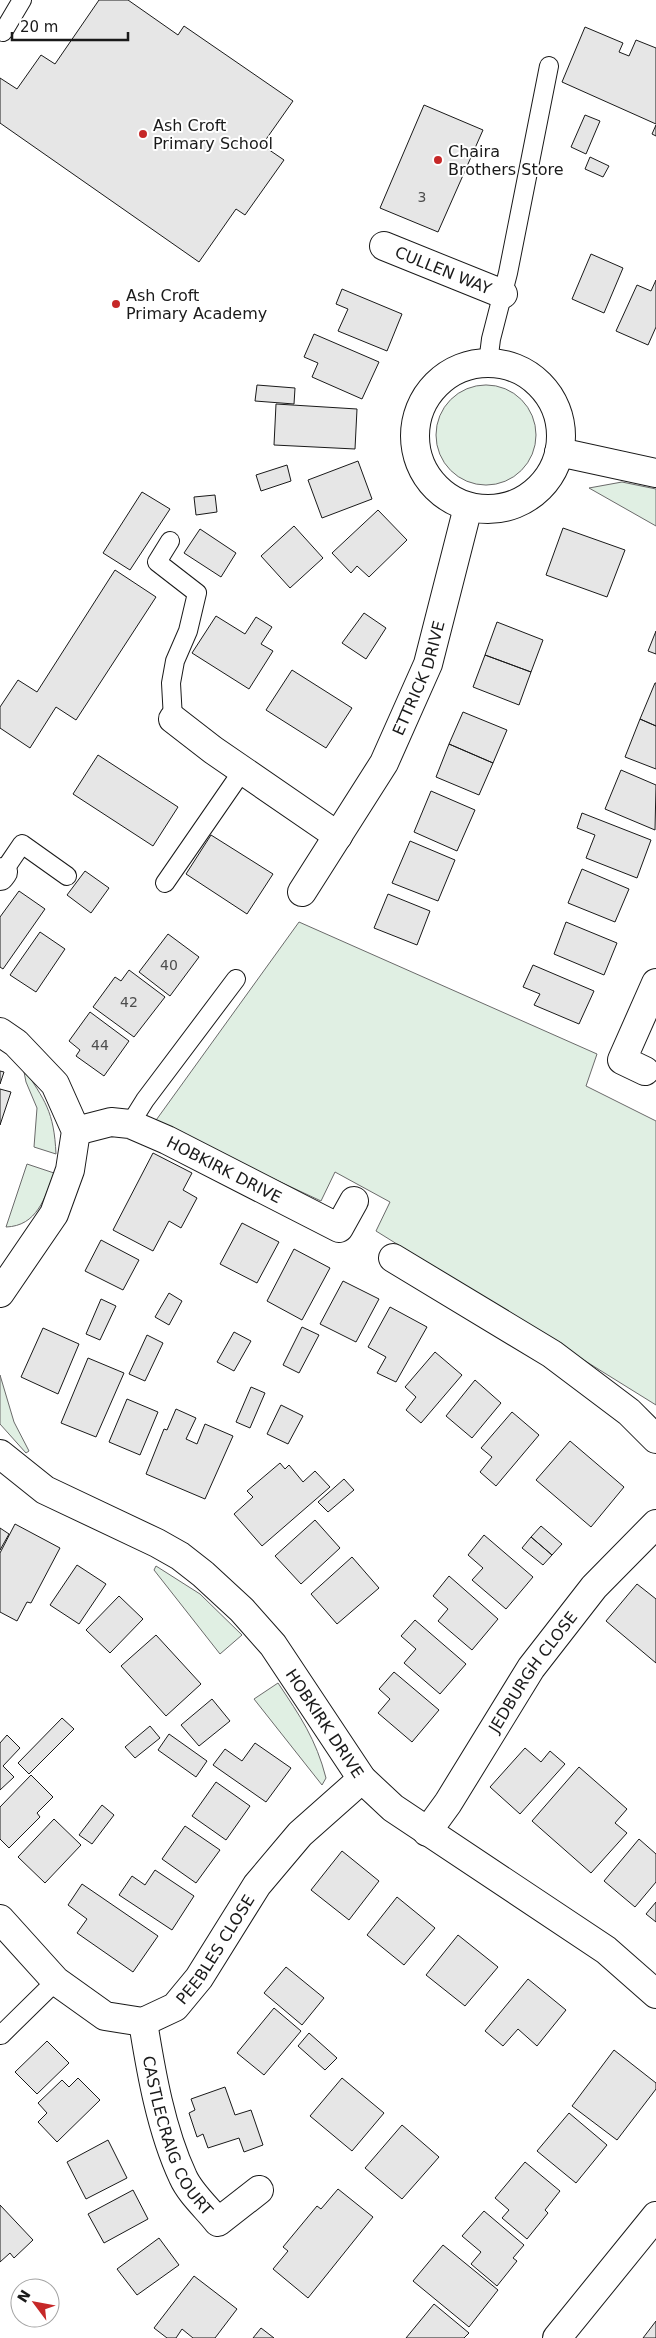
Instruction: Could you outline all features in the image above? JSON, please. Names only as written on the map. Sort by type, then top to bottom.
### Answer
[{"type":"street","name":"CULLEN WAY","points":[[384,246],[502,294]]},
{"type":"street","points":[[488,362],[511,366],[532,378],[548,395],[558,416],[561,432],[559,452],[554,466],[539,488],[518,503],[493,509],[468,507],[446,497],[429,481],[418,460],[414,438],[418,414],[428,393],[444,377],[465,366],[488,362]]},
{"type":"street","points":[[559,452],[656,473]]},
{"type":"street","name":"ETTRICK DRIVE","points":[[302,892],[384,762],[428,664],[468,507]]},
{"type":"street","points":[[173,719],[338,836]]},
{"type":"street","points":[[645,1072],[622,1060],[656,983]]},
{"type":"street","points":[[0,1032],[16,1043],[55,1084],[76,1131],[70,1170],[54,1214],[9,1259],[0,1293]]},
{"type":"street","name":"HOBKIRK DRIVE","points":[[76,1131],[111,1122],[130,1124],[166,1140],[339,1228],[354,1201]]},
{"type":"street","points":[[393,1258],[552,1354],[629,1412],[656,1438]]},
{"type":"street","name":"HOBKIRK DRIVE","points":[[0,1454],[45,1490],[158,1543],[180,1556],[203,1574],[242,1610],[273,1645],[362,1779],[393,1808],[606,1950],[656,1994]]},
{"type":"street","name":"JEDBURGH CLOSE","points":[[427,1832],[448,1803],[531,1668],[594,1587],[656,1524]]},
{"type":"street","name":"PEEBLES CLOSE","points":[[143,2022],[175,2007],[199,1978],[257,1885],[300,1834],[362,1779]]},
{"type":"street","points":[[0,1919],[56,1981],[105,2016],[143,2022]]},
{"type":"street","name":"CASTLECRAIG COURT","points":[[143,2022],[152,2076],[164,2124],[183,2178],[218,2222],[259,2190]]},
{"type":"street","points":[[566,2335],[656,2216]]},
{"type":"lane","points":[[3,32],[22,0]]},
{"type":"lane","points":[[488,362],[491,339],[549,66]]},
{"type":"lane","points":[[170,541],[156,562],[197,593],[188,631],[175,661],[171,683],[173,719]]},
{"type":"lane","points":[[165,882],[243,770]]},
{"type":"lane","points":[[1,874],[22,844],[67,876]]},
{"type":"lane","points":[[130,1124],[145,1100],[236,979]]},
{"type":"lane","points":[[1,2036],[56,1981]]},
{"type":"green space","points":[[486,385],[505,388],[522,399],[533,416],[536,435],[533,454],[522,471],[505,482],[486,485],[467,482],[450,471],[439,454],[436,435],[439,416],[450,399],[467,388]]},
{"type":"green space","points":[[622,482],[656,489],[656,526],[589,488]]},
{"type":"green space","points":[[299,922],[597,1054],[586,1086],[656,1121],[656,1405],[376,1231],[390,1202],[335,1172],[321,1201],[154,1123]]},
{"type":"green space","points":[[23,1067],[47,1107],[53,1127],[56,1154],[34,1147],[37,1108],[26,1082]]},
{"type":"green space","points":[[27,1164],[54,1173],[43,1201],[32,1216],[25,1222],[6,1227]]},
{"type":"green space","points":[[0,1375],[14,1422],[29,1451],[26,1453],[0,1424]]},
{"type":"green space","points":[[156,1566],[200,1594],[242,1635],[220,1654],[154,1570]]},
{"type":"green space","points":[[278,1683],[300,1717],[317,1751],[326,1778],[322,1785],[254,1699]]},
{"type":"building","name":"Ash Croft Primary School","points":[[99,0],[128,0],[178,35],[184,26],[293,101],[262,145],[284,160],[245,215],[236,209],[199,262],[0,123],[0,78],[17,89],[41,55],[55,64]]},
{"type":"building","points":[[585,27],[623,43],[619,52],[629,56],[636,40],[656,48],[656,124],[562,82]]},
{"type":"building","points":[[424,105],[483,130],[438,232],[380,208]]},
{"type":"building","points":[[585,115],[600,121],[586,154],[571,147]]},
{"type":"building","points":[[656,125],[656,136],[652,134]]},
{"type":"building","points":[[590,157],[609,166],[603,177],[585,169]]},
{"type":"building","points":[[591,254],[623,268],[604,313],[572,299]]},
{"type":"building","points":[[656,280],[656,327],[648,345],[616,331],[637,285],[651,291]]},
{"type":"building","points":[[342,289],[402,314],[387,351],[338,331],[348,309],[336,304]]},
{"type":"building","points":[[314,334],[379,362],[362,399],[312,377],[318,363],[304,357]]},
{"type":"building","points":[[257,385],[295,388],[294,404],[255,401]]},
{"type":"building","points":[[276,404],[357,409],[355,449],[274,445]]},
{"type":"building","points":[[358,461],[372,499],[322,518],[308,480]]},
{"type":"building","points":[[287,465],[291,481],[261,491],[256,475]]},
{"type":"building","points":[[142,492],[170,509],[130,570],[103,553]]},
{"type":"building","points":[[215,495],[217,512],[196,515],[194,497]]},
{"type":"building","points":[[378,510],[407,540],[369,577],[357,566],[351,573],[332,553]]},
{"type":"building","points":[[294,526],[323,558],[290,588],[261,556]]},
{"type":"building","points":[[563,528],[625,550],[607,597],[546,575]]},
{"type":"building","points":[[200,529],[236,553],[221,577],[184,553]]},
{"type":"building","points":[[115,570],[156,597],[76,720],[56,707],[30,748],[0,728],[0,707],[18,680],[37,692]]},
{"type":"building","points":[[364,613],[386,628],[366,659],[342,643]]},
{"type":"building","points":[[216,616],[245,634],[256,617],[272,627],[261,644],[273,651],[249,689],[192,653]]},
{"type":"building","points":[[497,622],[543,640],[531,672],[485,655]]},
{"type":"building","points":[[656,631],[656,654],[648,651]]},
{"type":"building","points":[[485,655],[531,672],[519,705],[473,687]]},
{"type":"building","points":[[292,670],[352,708],[326,748],[266,710]]},
{"type":"building","points":[[656,683],[656,726],[640,719]]},
{"type":"building","points":[[463,712],[507,730],[493,763],[449,744]]},
{"type":"building","points":[[640,719],[656,726],[656,769],[625,757]]},
{"type":"building","points":[[449,744],[493,763],[479,795],[436,777]]},
{"type":"building","points":[[98,755],[178,807],[153,846],[73,794]]},
{"type":"building","points":[[621,770],[656,785],[655,830],[605,809]]},
{"type":"building","points":[[431,791],[475,810],[457,851],[414,832]]},
{"type":"building","points":[[582,813],[651,840],[637,878],[586,858],[595,835],[577,828]]},
{"type":"building","points":[[211,835],[273,874],[247,914],[186,874]]},
{"type":"building","points":[[410,841],[455,860],[438,901],[392,883]]},
{"type":"building","points":[[582,869],[629,889],[615,922],[568,903]]},
{"type":"building","points":[[85,871],[109,888],[91,913],[67,895]]},
{"type":"building","points":[[19,891],[45,909],[3,969],[0,967],[0,917]]},
{"type":"building","points":[[388,894],[430,911],[417,945],[374,928]]},
{"type":"building","points":[[566,922],[617,943],[604,975],[554,954]]},
{"type":"building","points":[[40,932],[65,949],[36,992],[10,975]]},
{"type":"building","points":[[168,934],[199,957],[170,996],[139,972]]},
{"type":"building","points":[[533,965],[594,991],[579,1024],[534,1005],[540,994],[523,987]]},
{"type":"building","points":[[129,970],[165,997],[134,1037],[93,1007],[115,977],[121,981]]},
{"type":"building","points":[[90,1012],[129,1041],[104,1076],[76,1056],[80,1050],[69,1041]]},
{"type":"building","points":[[0,1071],[4,1072],[0,1084]]},
{"type":"building","points":[[0,1089],[11,1092],[0,1125]]},
{"type":"building","points":[[153,1153],[192,1173],[183,1190],[197,1198],[181,1228],[169,1221],[153,1251],[113,1230]]},
{"type":"building","points":[[242,1223],[279,1242],[257,1283],[220,1264]]},
{"type":"building","points":[[101,1240],[139,1260],[123,1290],[85,1271]]},
{"type":"building","points":[[294,1249],[330,1268],[302,1320],[267,1301]]},
{"type":"building","points":[[343,1281],[379,1299],[356,1342],[320,1324]]},
{"type":"building","points":[[169,1293],[182,1301],[169,1325],[155,1317]]},
{"type":"building","points":[[101,1299],[116,1306],[100,1340],[86,1334]]},
{"type":"building","points":[[390,1307],[427,1327],[396,1382],[377,1373],[386,1357],[368,1347]]},
{"type":"building","points":[[302,1327],[319,1335],[299,1373],[283,1365]]},
{"type":"building","points":[[43,1328],[79,1344],[58,1394],[21,1377]]},
{"type":"building","points":[[234,1332],[251,1341],[234,1371],[217,1362]]},
{"type":"building","points":[[147,1335],[163,1343],[145,1381],[129,1374]]},
{"type":"building","points":[[435,1352],[462,1375],[421,1423],[406,1410],[416,1397],[405,1387]]},
{"type":"building","points":[[88,1358],[124,1373],[96,1437],[61,1423]]},
{"type":"building","points":[[475,1380],[501,1403],[472,1438],[446,1416]]},
{"type":"building","points":[[251,1387],[265,1393],[250,1428],[236,1422]]},
{"type":"building","points":[[127,1399],[158,1412],[140,1455],[109,1442]]},
{"type":"building","points":[[281,1405],[303,1416],[288,1444],[267,1434]]},
{"type":"building","points":[[176,1409],[196,1418],[186,1439],[197,1444],[205,1424],[233,1436],[205,1499],[146,1474],[164,1429],[167,1430]]},
{"type":"building","points":[[512,1412],[539,1435],[496,1486],[480,1472],[492,1457],[481,1448]]},
{"type":"building","points":[[570,1441],[624,1487],[591,1527],[536,1480]]},
{"type":"building","points":[[280,1463],[285,1469],[289,1465],[303,1482],[315,1471],[330,1487],[262,1546],[234,1514],[253,1497],[247,1491]]},
{"type":"building","points":[[344,1479],[354,1490],[328,1512],[318,1502]]},
{"type":"building","points":[[315,1520],[340,1548],[301,1584],[275,1556]]},
{"type":"building","points":[[15,1524],[60,1548],[31,1603],[27,1602],[17,1621],[0,1612],[0,1553]]},
{"type":"building","points":[[541,1526],[562,1544],[552,1555],[531,1537]]},
{"type":"building","points":[[0,1528],[9,1534],[0,1550]]},
{"type":"building","points":[[484,1535],[533,1577],[506,1609],[472,1580],[483,1568],[468,1555]]},
{"type":"building","points":[[531,1537],[552,1555],[543,1565],[522,1548]]},
{"type":"building","points":[[352,1557],[379,1588],[337,1624],[311,1594]]},
{"type":"building","points":[[77,1565],[106,1584],[79,1624],[50,1605]]},
{"type":"building","points":[[449,1576],[498,1619],[472,1650],[438,1621],[448,1609],[433,1596]]},
{"type":"building","points":[[637,1584],[656,1599],[656,1663],[606,1621]]},
{"type":"building","points":[[119,1596],[143,1619],[110,1653],[86,1630]]},
{"type":"building","points":[[415,1620],[466,1664],[440,1694],[404,1663],[416,1649],[401,1636]]},
{"type":"building","points":[[156,1635],[201,1684],[166,1716],[121,1666]]},
{"type":"building","points":[[394,1672],[439,1710],[412,1742],[378,1713],[390,1699],[379,1689]]},
{"type":"building","points":[[212,1699],[230,1721],[199,1746],[181,1725]]},
{"type":"building","points":[[62,1718],[74,1729],[29,1774],[18,1763]]},
{"type":"building","points":[[150,1726],[160,1738],[135,1758],[125,1747]]},
{"type":"building","points":[[169,1734],[207,1761],[196,1777],[158,1750]]},
{"type":"building","points":[[7,1735],[20,1748],[3,1766],[14,1777],[0,1790],[0,1743]]},
{"type":"building","points":[[255,1743],[291,1768],[266,1802],[213,1765],[225,1749],[242,1761]]},
{"type":"building","points":[[525,1748],[541,1762],[550,1751],[565,1764],[520,1814],[490,1787]]},
{"type":"building","points":[[579,1767],[627,1809],[615,1823],[627,1833],[591,1873],[532,1821]]},
{"type":"building","points":[[31,1775],[53,1797],[37,1813],[40,1817],[9,1848],[0,1839],[0,1807]]},
{"type":"building","points":[[216,1782],[250,1806],[226,1840],[192,1816]]},
{"type":"building","points":[[102,1805],[114,1815],[92,1844],[79,1835]]},
{"type":"building","points":[[54,1819],[81,1845],[45,1883],[18,1857]]},
{"type":"building","points":[[185,1826],[220,1850],[196,1883],[162,1859]]},
{"type":"building","points":[[639,1839],[656,1854],[656,1882],[635,1907],[604,1881]]},
{"type":"building","points":[[342,1851],[379,1881],[349,1920],[311,1890]]},
{"type":"building","points":[[155,1870],[194,1896],[172,1930],[119,1895],[132,1876],[145,1885]]},
{"type":"building","points":[[82,1884],[158,1936],[133,1972],[77,1933],[87,1919],[68,1905]]},
{"type":"building","points":[[397,1897],[435,1928],[404,1965],[367,1935]]},
{"type":"building","points":[[656,1902],[656,1922],[646,1914]]},
{"type":"building","points":[[458,1935],[498,1967],[465,2006],[426,1975]]},
{"type":"building","points":[[286,1967],[324,1998],[302,2025],[264,1993]]},
{"type":"building","points":[[528,1979],[566,2010],[537,2046],[518,2029],[503,2046],[485,2031]]},
{"type":"building","points":[[274,2008],[301,2031],[264,2075],[237,2053]]},
{"type":"building","points":[[309,2033],[337,2058],[325,2070],[298,2046]]},
{"type":"building","points":[[47,2041],[69,2063],[37,2094],[15,2072]]},
{"type":"building","points":[[614,2050],[656,2083],[656,2089],[617,2140],[572,2106]]},
{"type":"building","points":[[78,2078],[100,2100],[57,2142],[38,2122],[47,2113],[38,2103],[62,2080],[69,2087]]},
{"type":"building","points":[[342,2078],[384,2113],[352,2151],[310,2116]]},
{"type":"building","points":[[225,2087],[235,2115],[251,2110],[263,2145],[244,2152],[239,2138],[208,2148],[203,2134],[197,2137],[189,2113],[195,2110],[191,2099]]},
{"type":"building","points":[[569,2113],[607,2145],[576,2183],[537,2151]]},
{"type":"building","points":[[402,2125],[439,2157],[402,2199],[365,2168]]},
{"type":"building","points":[[108,2140],[127,2178],[86,2199],[67,2162]]},
{"type":"building","points":[[525,2162],[560,2191],[545,2210],[548,2213],[527,2239],[502,2218],[509,2210],[495,2198]]},
{"type":"building","points":[[338,2189],[373,2217],[308,2298],[273,2269],[288,2251],[283,2247],[317,2206],[321,2209]]},
{"type":"building","points":[[133,2190],[148,2219],[104,2243],[88,2214]]},
{"type":"building","points":[[0,2205],[33,2240],[14,2258],[10,2253],[0,2262]]},
{"type":"building","points":[[484,2211],[524,2245],[513,2258],[517,2261],[497,2286],[471,2264],[481,2252],[462,2236]]},
{"type":"building","points":[[159,2238],[179,2265],[137,2295],[117,2269]]},
{"type":"building","points":[[443,2245],[498,2290],[469,2327],[413,2281]]},
{"type":"building","points":[[194,2276],[237,2309],[215,2338],[193,2338],[182,2329],[176,2338],[167,2338],[154,2328]]},
{"type":"building","points":[[434,2304],[469,2333],[464,2338],[406,2338]]},
{"type":"building","points":[[656,2321],[656,2338],[643,2338]]},
{"type":"building","points":[[261,2328],[274,2338],[253,2338]]},
{"type":"place","name":"Ash Croft Primary School","points":[[143,134]]},
{"type":"place","name":"Chaira Brothers Store","points":[[438,160]]},
{"type":"place","name":"Ash Croft Primary Academy","points":[[116,304]]}]
